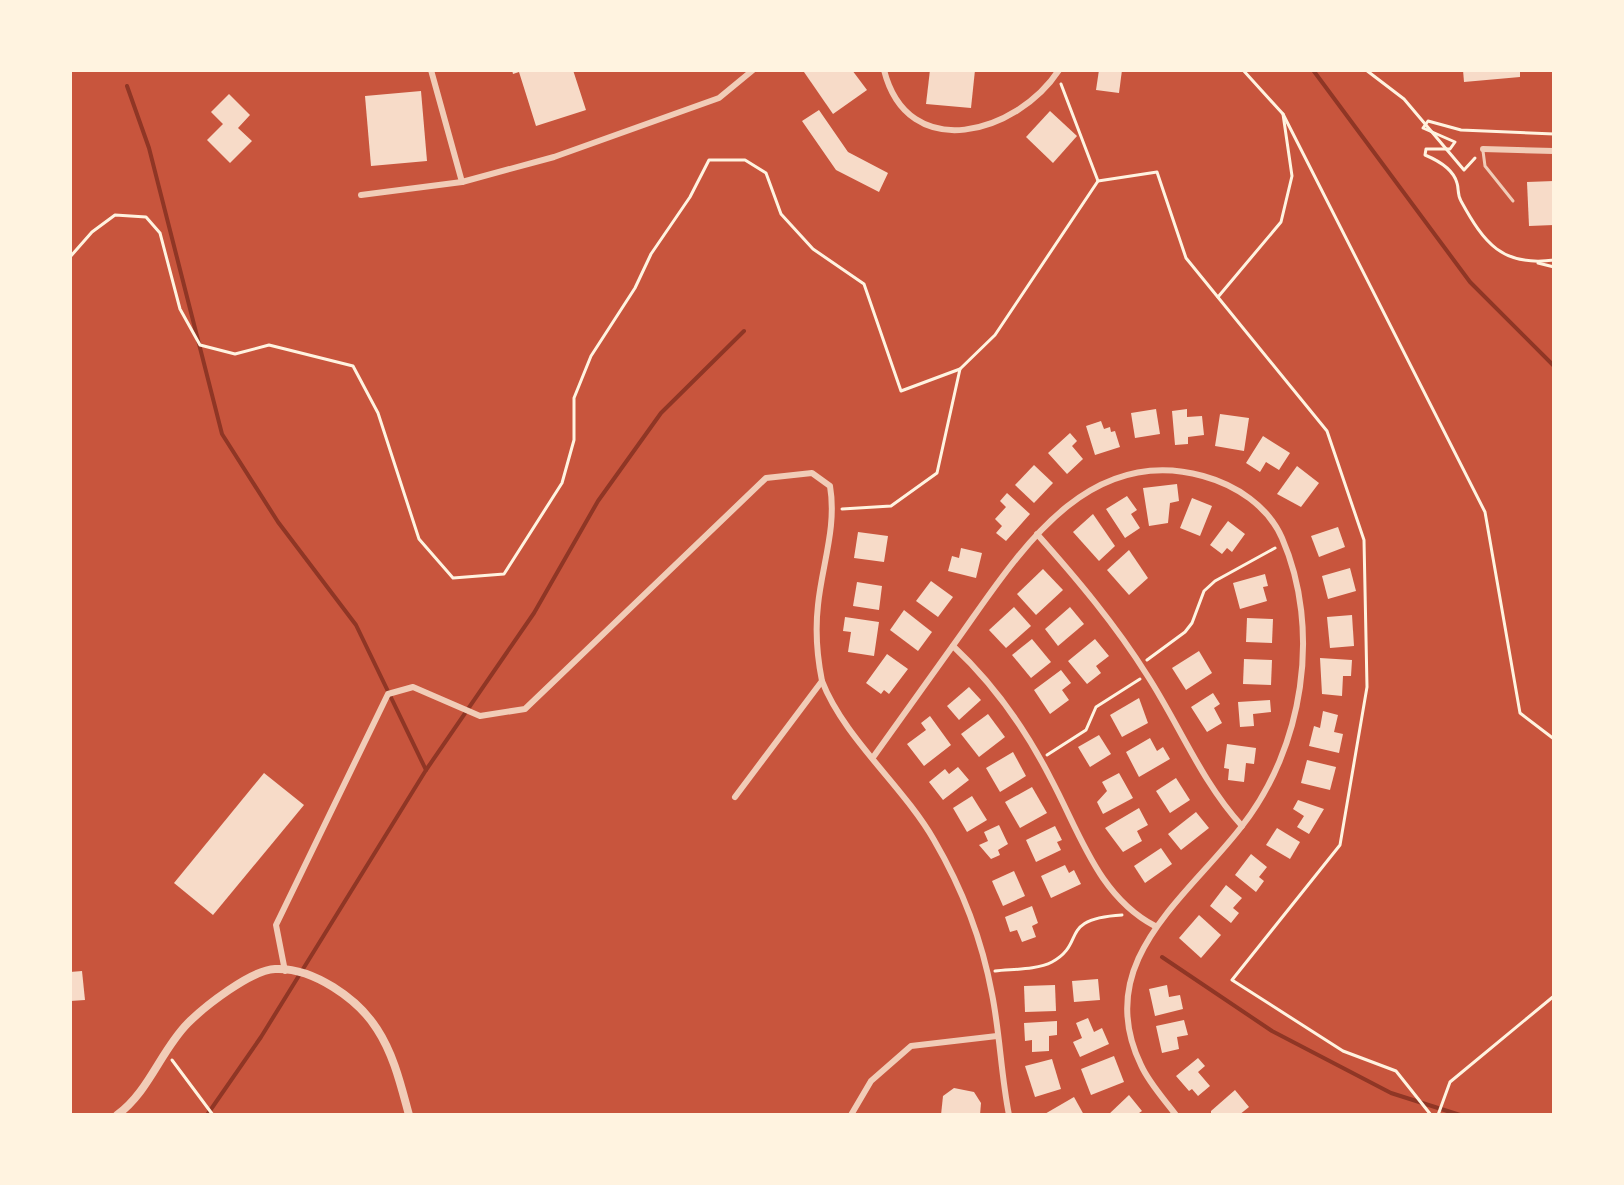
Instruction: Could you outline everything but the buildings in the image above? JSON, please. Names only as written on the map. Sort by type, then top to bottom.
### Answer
[{"type":"street","points":[[431,70],[462,182]]},
{"type":"street","points":[[361,195],[462,182],[554,157],[719,98],[753,70]]},
{"type":"street","points":[[884,70],[897,104],[913,120],[951,130],[971,130],[1011,116],[1038,97],[1058,72]]},
{"type":"street","points":[[1483,149],[1554,151]]},
{"type":"street","points":[[874,756],[1037,534],[1073,501],[1112,479],[1137,471],[1163,470],[1206,476],[1241,493],[1269,517],[1284,543],[1300,612],[1299,690],[1280,763],[1242,826],[1155,926],[1134,965],[1128,1019],[1141,1066],[1176,1115]]},
{"type":"street","points":[[285,971],[276,925],[388,694],[413,687],[480,716],[525,709],[766,478],[812,473],[830,486],[834,510],[818,604],[818,658],[822,681],[839,714],[914,807],[949,868],[975,929],[987,972],[1009,1115]]},
{"type":"street","points":[[1037,534],[1110,618],[1141,664],[1212,792],[1242,826]]},
{"type":"street","points":[[953,646],[1006,704],[1040,758],[1101,877],[1133,914],[1155,926]]},
{"type":"street","points":[[735,797],[822,681]]},
{"type":"street","points":[[117,1115],[167,1054],[186,1025],[225,991],[275,969],[324,981],[356,1003],[378,1030],[398,1073],[409,1115]]},
{"type":"street","points":[[851,1115],[871,1081],[911,1046],[997,1036]]},
{"type":"lane","points":[[1483,149],[1485,166],[1513,201]]},
{"type":"path","points":[[1243,70],[1283,114],[1485,512],[1520,713],[1554,739]]},
{"type":"path","points":[[1366,70],[1404,99],[1464,170],[1483,149]]},
{"type":"path","points":[[1058,72],[1098,181]]},
{"type":"path","points":[[1218,297],[1281,222],[1292,176],[1283,114]]},
{"type":"path","points":[[1424,123],[1445,123],[1461,130],[1554,134]]},
{"type":"path","points":[[1431,131],[1453,139],[1455,147],[1430,147],[1425,155],[1439,160],[1457,182],[1460,199],[1491,248],[1499,253],[1554,267]]},
{"type":"path","points":[[70,257],[92,232],[115,215],[146,217],[160,233],[180,309],[200,345],[235,354],[269,345],[353,366],[378,413],[419,539],[453,578],[504,574],[533,534],[562,483],[574,440],[574,398],[591,356],[635,288],[651,254],[690,197],[709,160],[745,160],[766,173],[781,214],[813,249],[864,284],[901,391],[960,369],[995,335],[1098,181],[1157,172],[1186,258],[1327,431],[1364,540],[1367,687],[1340,845],[1232,980],[1343,1051],[1396,1071],[1431,1115]]},
{"type":"path","points":[[1534,263],[1554,260]]},
{"type":"path","points":[[834,510],[891,506],[937,473],[960,369]]},
{"type":"path","points":[[1141,664],[1185,632],[1192,623],[1204,591],[1215,581],[1284,543]]},
{"type":"path","points":[[1040,758],[1086,730],[1096,707],[1147,675]]},
{"type":"path","points":[[987,972],[1052,962],[1066,949],[1076,929],[1087,920],[1133,914]]},
{"type":"path","points":[[1438,1115],[1450,1082],[1554,996]]},
{"type":"path","points":[[167,1054],[213,1115]]},
{"type":"waterway","points":[[1313,70],[1470,282],[1554,366]]},
{"type":"waterway","points":[[127,86],[149,148],[222,434],[278,522],[356,625],[426,770]]},
{"type":"waterway","points":[[207,1115],[261,1037],[426,770],[534,613],[598,501],[661,413],[744,331]]},
{"type":"waterway","points":[[1162,957],[1272,1031],[1391,1093],[1460,1115]]}]
